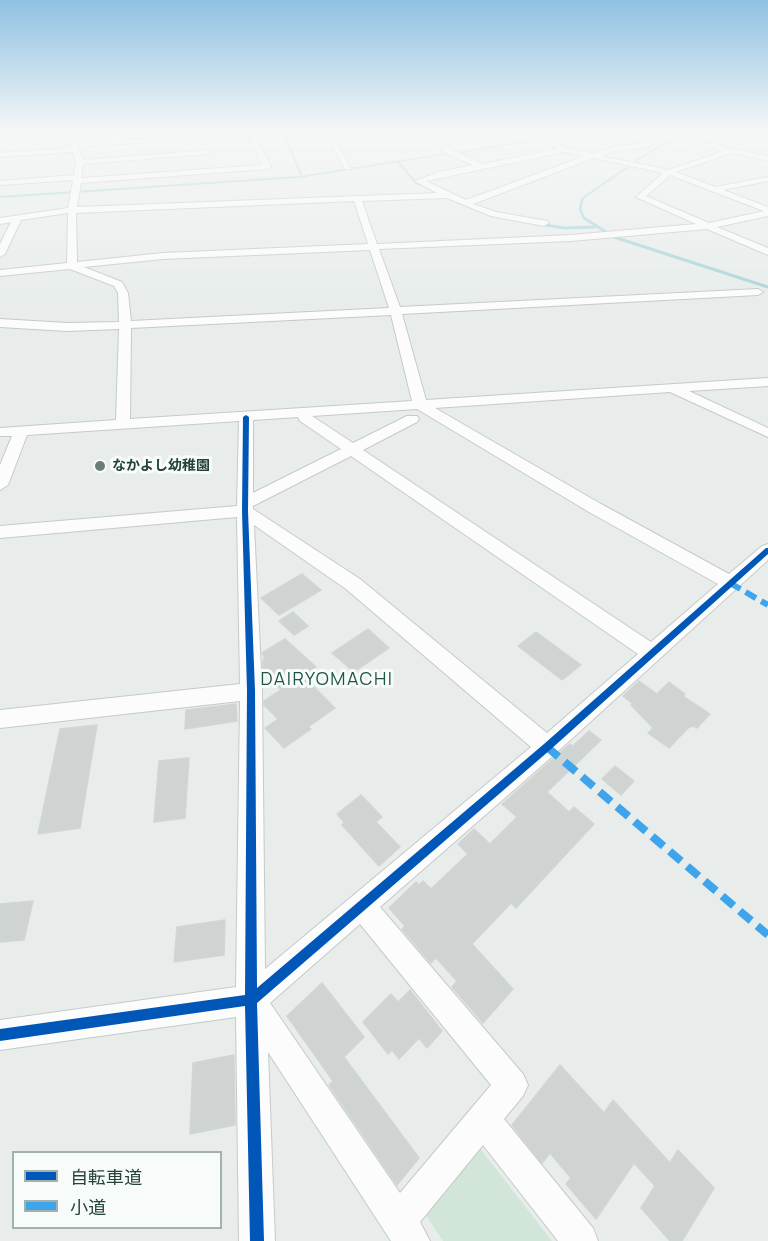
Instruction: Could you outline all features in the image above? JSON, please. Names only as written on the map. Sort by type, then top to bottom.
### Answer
[{"type":"street","points":[[72,266],[72,210],[76,190]]},
{"type":"street","points":[[439,190],[494,214],[544,224]]},
{"type":"street","points":[[467,203],[501,190]]},
{"type":"street","points":[[648,190],[640,197],[768,252]]},
{"type":"street","points":[[717,190],[768,211]]},
{"type":"street","points":[[0,221],[72,210],[450,195]]},
{"type":"street","points":[[357,199],[396,312],[416,412]]},
{"type":"street","points":[[0,261],[1,275],[163,256],[596,235],[709,226],[768,211]]},
{"type":"street","points":[[0,254],[18,218]]},
{"type":"street","points":[[72,266],[118,284],[123,293],[125,325],[123,423]]},
{"type":"street","points":[[0,323],[67,327],[125,325],[758,292]]},
{"type":"street","points":[[0,432],[304,413],[416,412],[768,382]]},
{"type":"street","points":[[671,389],[768,433]]},
{"type":"street","points":[[0,532],[245,507],[352,450],[416,412]]},
{"type":"street","points":[[416,412],[730,583]]},
{"type":"street","points":[[304,413],[305,418],[652,653]]},
{"type":"street","points":[[246,417],[245,507],[251,691],[251,1000],[257,1241]]},
{"type":"street","points":[[0,485],[21,431]]},
{"type":"street","points":[[245,507],[354,584],[547,747]]},
{"type":"street","points":[[0,1035],[251,1000],[547,747],[768,549]]},
{"type":"street","points":[[0,719],[251,691]]},
{"type":"street","points":[[251,1000],[405,1231],[483,1120],[512,1085],[362,906]]},
{"type":"street","points":[[483,1120],[580,1241]]},
{"type":"green space","points":[[479,1147],[552,1241],[443,1241],[425,1214]]},
{"type":"building","points":[[302,574],[321,590],[279,615],[261,598]]},
{"type":"building","points":[[293,612],[308,626],[294,635],[279,621]]},
{"type":"building","points":[[368,629],[389,648],[354,672],[332,653]]},
{"type":"building","points":[[536,632],[581,665],[562,680],[518,646]]},
{"type":"building","points":[[285,639],[316,667],[303,676],[335,708],[284,748],[265,728],[278,719],[264,705],[264,701],[281,690],[263,672],[265,658],[262,653]]},
{"type":"building","points":[[639,681],[657,694],[669,682],[685,694],[683,696],[710,714],[697,728],[693,726],[688,728],[669,748],[648,733],[653,728],[631,705],[633,704],[623,696]]},
{"type":"building","points":[[236,704],[237,721],[185,729],[186,710]]},
{"type":"building","points":[[97,725],[80,828],[38,834],[60,729]]},
{"type":"building","points":[[589,731],[601,740],[547,792],[569,812],[574,807],[594,824],[516,908],[511,903],[472,944],[513,989],[483,1023],[452,987],[457,981],[436,958],[431,963],[402,929],[405,926],[389,908],[416,882],[419,885],[423,881],[431,889],[468,854],[458,844],[474,829],[490,844],[517,817],[502,804],[570,744],[573,746]]},
{"type":"building","points":[[189,758],[185,818],[154,822],[159,761]]},
{"type":"building","points":[[615,766],[634,781],[621,795],[602,779]]},
{"type":"building","points":[[361,795],[382,817],[376,822],[400,847],[379,866],[342,825],[344,822],[337,814]]},
{"type":"building","points":[[33,901],[24,940],[0,942],[0,904]]},
{"type":"building","points":[[225,920],[224,955],[174,962],[177,927]]},
{"type":"building","points":[[322,983],[364,1037],[344,1057],[419,1158],[397,1185],[329,1085],[333,1081],[287,1016]]},
{"type":"building","points":[[410,990],[442,1031],[427,1048],[419,1038],[399,1059],[392,1050],[388,1054],[363,1022],[391,994],[398,1002]]},
{"type":"building","points":[[234,1055],[235,1125],[190,1134],[193,1063]]},
{"type":"building","points":[[560,1065],[604,1113],[613,1100],[670,1163],[678,1150],[714,1188],[682,1241],[670,1241],[641,1208],[655,1186],[634,1163],[596,1219],[566,1184],[571,1178],[550,1153],[542,1163],[512,1125]]},
{"type":"waterway","points":[[0,197],[106,190]]},
{"type":"waterway","points":[[432,190],[437,192]]},
{"type":"waterway","points":[[582,202],[583,198],[595,190]]},
{"type":"waterway","points":[[582,200],[580,209],[584,218],[614,237],[768,287]]},
{"type":"waterway","points":[[458,202],[491,215]]},
{"type":"waterway","points":[[539,224],[564,228],[594,227]]},
{"type":"marked path","points":[[730,583],[768,605]]},
{"type":"marked path","points":[[547,747],[768,935]]},
{"type":"cycle path","points":[[246,417],[245,511],[251,691],[251,1000],[257,1241]]},
{"type":"cycle path","points":[[0,1035],[251,1000],[547,747],[768,550]]},
{"type":"place","name":"なかよし幼稚園","points":[[100,466]]},
{"type":"district","name":"DAIRYOMACHI","points":[[327,680]]}]
